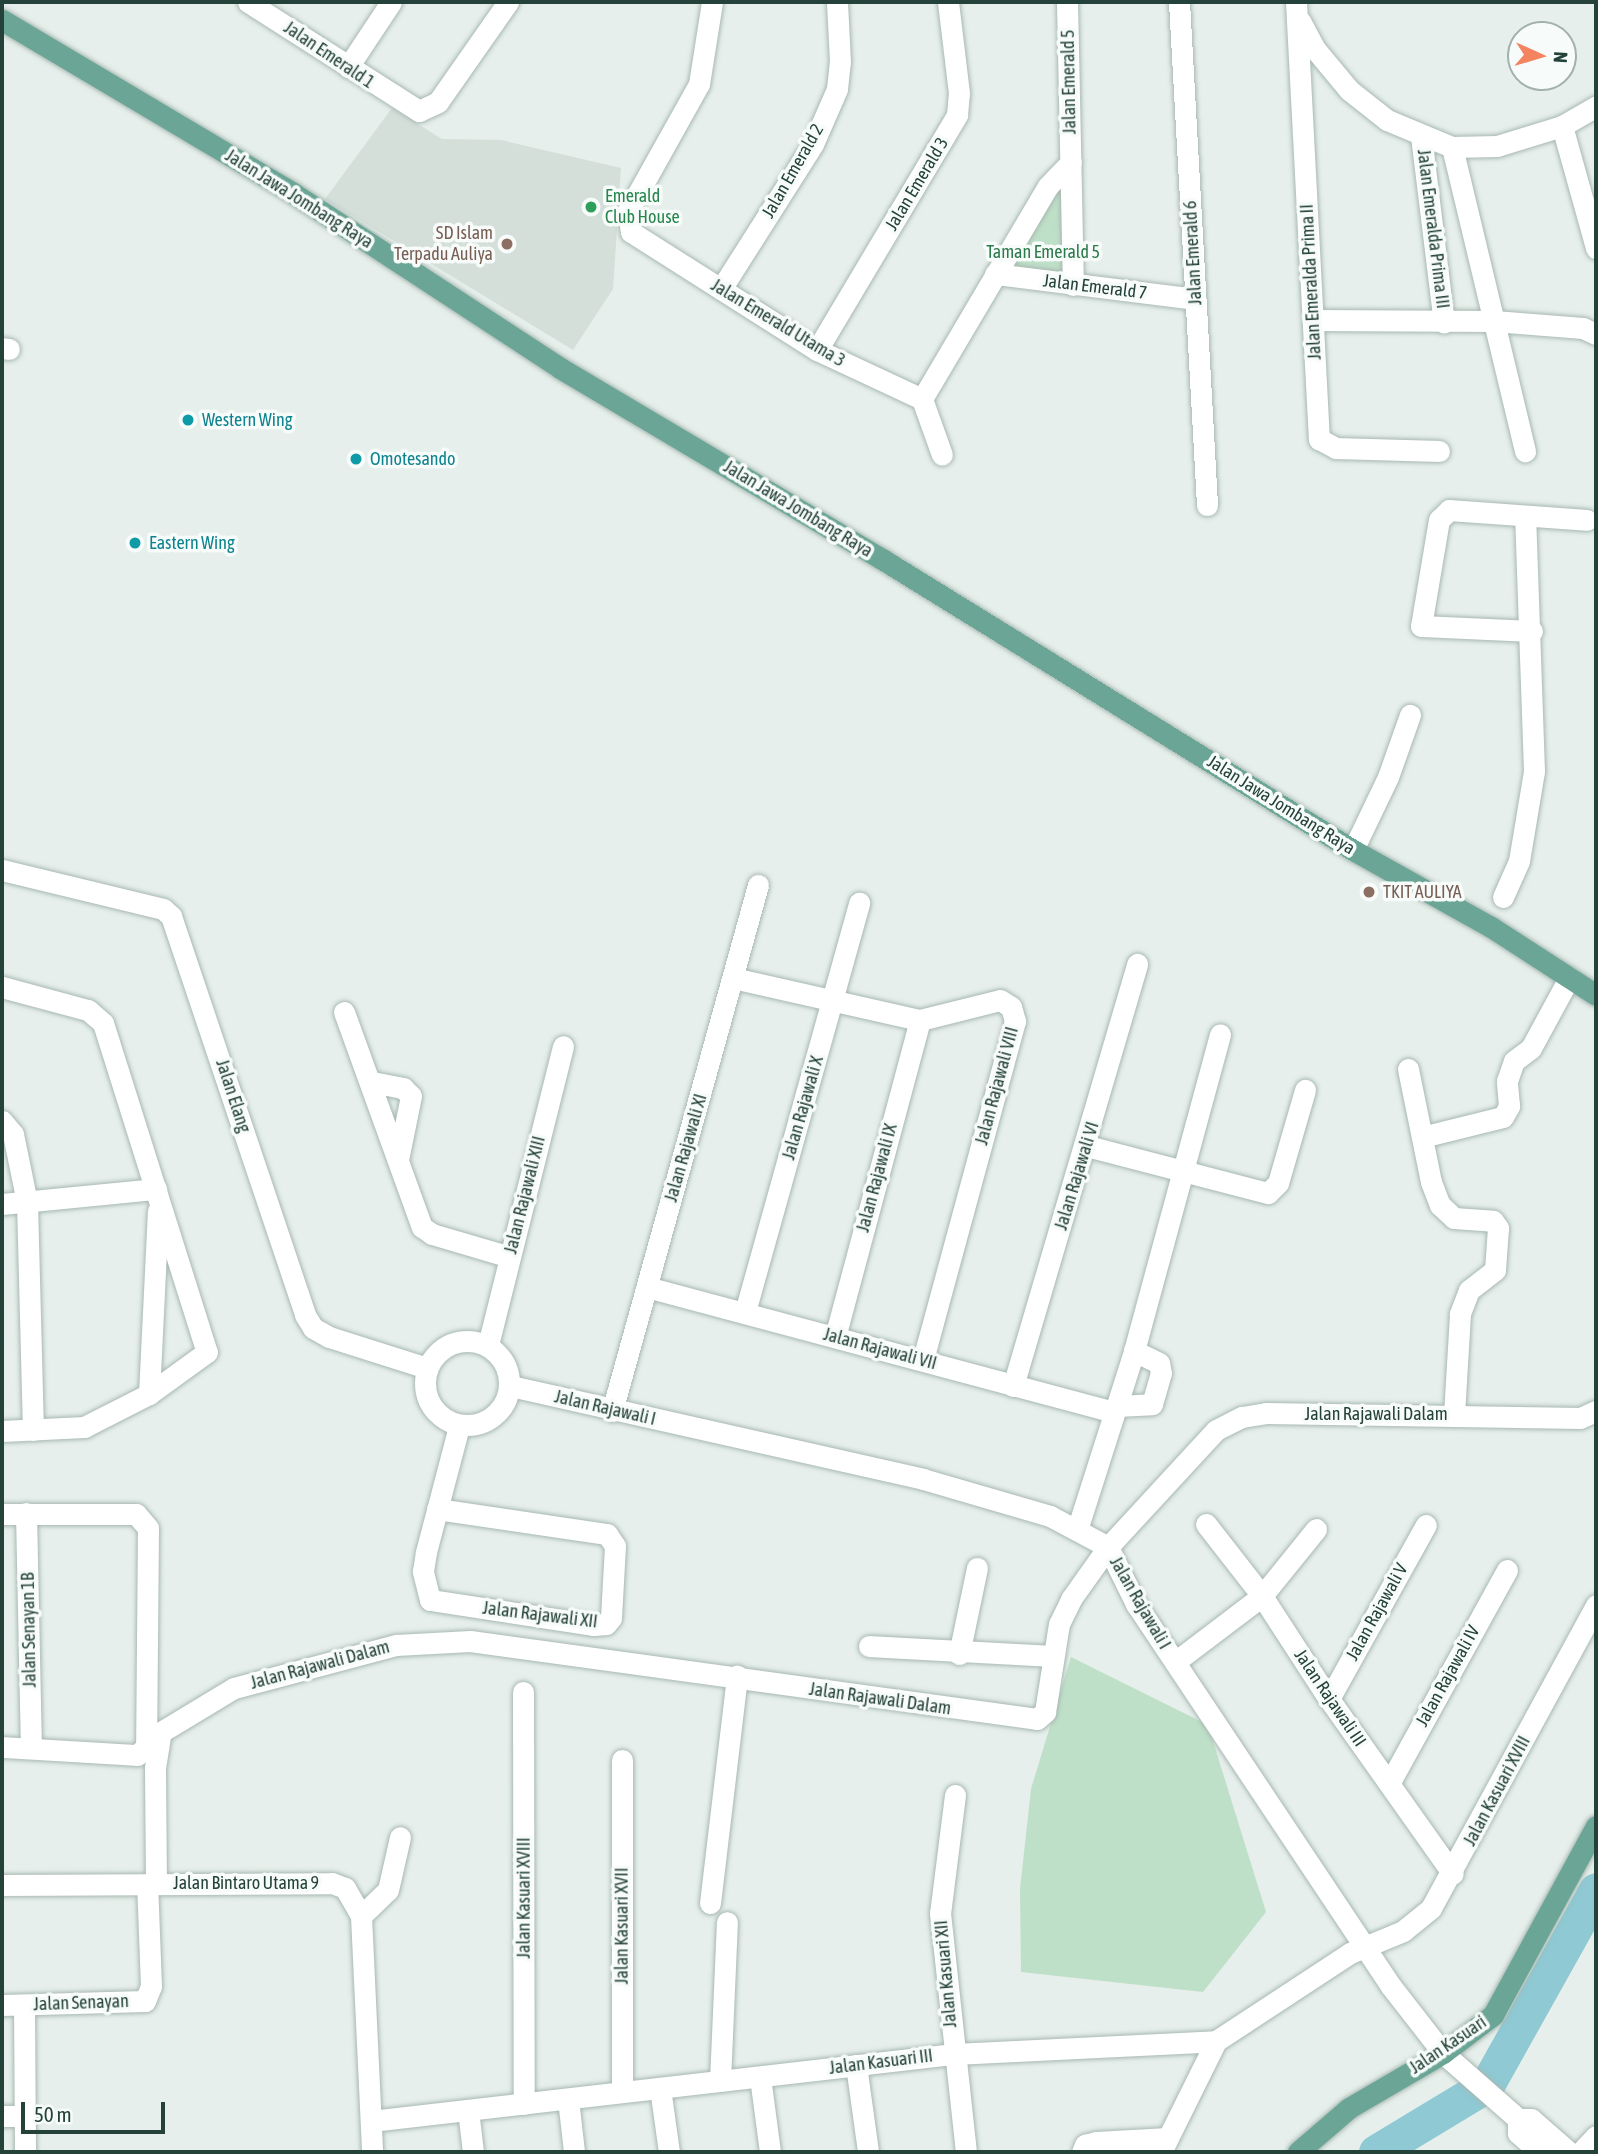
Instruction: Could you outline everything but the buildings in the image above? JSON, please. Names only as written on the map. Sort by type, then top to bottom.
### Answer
[{"type":"main road","name":"Jalan Jawa Jombang Raya","points":[[2,20],[293,192],[560,368],[882,559],[1353,850],[1491,927],[1596,995]]},
{"type":"main road","name":"Jalan Kasuari","points":[[1298,2152],[1349,2108],[1443,2053],[1493,2015],[1596,1826]]},
{"type":"street","points":[[348,67],[391,2]]},
{"type":"street","name":"Jalan Emerald 1","points":[[261,5],[409,109],[430,110],[508,2]]},
{"type":"street","name":"Jalan Emerald Utama 3","points":[[712,2],[699,84],[628,211],[627,223],[645,242],[817,350],[922,399]]},
{"type":"street","name":"Jalan Emerald 2","points":[[721,289],[813,144],[837,89],[841,62],[837,2]]},
{"type":"street","name":"Jalan Emerald 3","points":[[817,350],[957,116],[959,93],[948,2]]},
{"type":"street","name":"Jalan Emerald 5","points":[[1067,2],[1073,285]]},
{"type":"street","name":"Jalan Emerald 6","points":[[1179,2],[1207,505]]},
{"type":"street","points":[[1297,9],[1315,49],[1349,90],[1387,120],[1452,147],[1497,146],[1562,126],[1596,106]]},
{"type":"street","name":"Jalan Emeralda Prima II","points":[[1297,9],[1318,439],[1336,447],[1439,451]]},
{"type":"street","points":[[1562,126],[1596,248]]},
{"type":"street","name":"Jalan Emeralda Prima III","points":[[1421,136],[1444,323]]},
{"type":"street","name":"Jalan Emeralda Prima III","points":[[1452,147],[1525,452]]},
{"type":"street","points":[[942,455],[922,399],[1048,186],[1071,162]]},
{"type":"street","name":"Jalan Emerald 7","points":[[995,274],[1195,299]]},
{"type":"street","name":"Jalan Emeralda Prima III","points":[[1313,320],[1444,323],[1494,321]]},
{"type":"street","points":[[1494,321],[1592,326]]},
{"type":"street","points":[[1532,631],[1421,625],[1443,513],[1450,510],[1587,520]]},
{"type":"street","points":[[1491,927],[1503,897],[1508,858],[1531,806],[1532,631],[1525,516]]},
{"type":"street","points":[[1353,850],[1388,777],[1410,715]]},
{"type":"street","name":"Jalan Elang","points":[[2,870],[163,909],[171,916],[305,1315],[313,1328],[329,1337],[427,1368]]},
{"type":"street","name":"Jalan Rajawali XI","points":[[612,1411],[758,885]]},
{"type":"street","name":"Jalan Rajawali X","points":[[745,1312],[859,903]]},
{"type":"street","name":"Jalan Rajawali VI","points":[[1013,1386],[1087,1146],[1137,964]]},
{"type":"street","name":"Jalan Rajawali VIII","points":[[733,978],[920,1020],[1000,1000],[1011,1007],[1015,1021],[923,1360]]},
{"type":"street","points":[[1422,1137],[1503,1117],[1509,1106],[1507,1081],[1514,1061],[1531,1048],[1569,978]]},
{"type":"street","points":[[2,987],[97,1015],[206,1352],[198,1363],[149,1394],[84,1427],[2,1430]]},
{"type":"street","points":[[344,1012],[372,1082],[397,1162],[426,1230],[510,1257]]},
{"type":"street","name":"Jalan Rajawali IX","points":[[835,1337],[920,1020]]},
{"type":"street","points":[[1077,1531],[1134,1351],[1220,1034]]},
{"type":"street","name":"Jalan Rajawali XIII","points":[[488,1345],[563,1046]]},
{"type":"street","points":[[1408,1069],[1440,1205],[1454,1218],[1493,1222],[1497,1228],[1495,1270],[1469,1290],[1460,1314],[1454,1415]]},
{"type":"street","points":[[372,1082],[403,1088],[411,1096],[397,1162]]},
{"type":"street","points":[[1087,1146],[1268,1193],[1275,1190],[1305,1090]]},
{"type":"street","points":[[2,1121],[13,1134],[27,1202],[33,1430]]},
{"type":"street","points":[[2,1204],[157,1194]]},
{"type":"street","points":[[149,1394],[157,1194]]},
{"type":"street","name":"Jalan Rajawali VII","points":[[647,1287],[1013,1386],[1115,1409],[1152,1404],[1161,1373],[1159,1363],[1134,1351]]},
{"type":"street","points":[[464,1340],[488,1345],[505,1362],[510,1385],[503,1409],[483,1423],[459,1426],[437,1414],[431,1404],[425,1393],[427,1368],[441,1349],[453,1344],[464,1340]]},
{"type":"street","name":"Jalan Rajawali I","points":[[510,1385],[612,1411],[923,1479],[1049,1516],[1108,1547],[1136,1604],[1365,1945],[1443,2053],[1516,2118],[1531,2119],[1569,2152]]},
{"type":"street","name":"Jalan Rajawali Dalam","points":[[152,1884],[155,1768],[160,1732],[234,1688],[396,1645],[432,1641],[538,1648],[1027,1720],[1045,1712],[1059,1624],[1071,1599],[1108,1547],[1216,1430],[1242,1417],[1454,1415],[1580,1418],[1596,1411]]},
{"type":"street","name":"Jalan Rajawali XII","points":[[438,1509],[607,1534],[615,1546],[611,1618],[606,1624],[594,1625],[430,1600],[423,1571],[438,1509],[459,1426]]},
{"type":"street","name":"Jalan Senayan 1B","points":[[26,1513],[32,1748]]},
{"type":"street","points":[[2,1514],[136,1514],[148,1528],[146,1747],[137,1755],[2,1747]]},
{"type":"street","name":"Jalan Rajawali III","points":[[1206,1524],[1262,1596],[1329,1699],[1453,1874]]},
{"type":"street","name":"Jalan Rajawali V","points":[[1329,1699],[1426,1525]]},
{"type":"street","points":[[1175,1662],[1262,1596],[1316,1529]]},
{"type":"street","points":[[959,1654],[977,1568]]},
{"type":"street","name":"Jalan Rajawali IV","points":[[1390,1783],[1507,1570]]},
{"type":"street","name":"Jalan Kasuari XVIII","points":[[1365,1945],[1403,1931],[1431,1908],[1453,1874],[1596,1605]]},
{"type":"street","points":[[869,1646],[959,1654],[1052,1656]]},
{"type":"street","points":[[710,1903],[737,1676]]},
{"type":"street","name":"Jalan Kasuari XVIII","points":[[523,1692],[524,2104]]},
{"type":"street","name":"Jalan Kasuari XVII","points":[[622,1760],[622,2092]]},
{"type":"street","name":"Jalan Kasuari XII","points":[[955,1795],[940,1913],[965,2152]]},
{"type":"street","points":[[361,1916],[387,1890],[400,1838]]},
{"type":"street","name":"Jalan Bintaro Utama 9","points":[[2,1885],[332,1883],[345,1888],[361,1916],[372,2152]]},
{"type":"street","name":"Jalan Senayan","points":[[2,2005],[145,2001],[151,1986],[152,1884]]},
{"type":"street","points":[[345,1888],[387,1890]]},
{"type":"street","points":[[720,2081],[727,1922]]},
{"type":"street","name":"Jalan Kasuari III","points":[[371,2120],[954,2054],[1216,2041],[1365,1945]]},
{"type":"street","name":"Jalan Senayan","points":[[24,2005],[25,2152]]},
{"type":"street","points":[[1082,2152],[1085,2145],[1096,2142],[1165,2145],[1216,2041]]},
{"type":"street","points":[[856,2065],[868,2152]]},
{"type":"street","points":[[760,2077],[770,2152]]},
{"type":"street","points":[[660,2088],[668,2152]]},
{"type":"street","points":[[568,2099],[574,2152]]},
{"type":"street","points":[[468,2110],[473,2152]]},
{"type":"street","points":[[2,2116],[25,2116]]},
{"type":"street","name":"Jalan Rajawali I","points":[[1516,2118],[1518,2133],[1540,2152]]},
{"type":"street","points":[[1581,2152],[1596,2136]]},
{"type":"shaded area","name":"SD Islam Terpadu Auliya","points":[[392,108],[442,139],[501,140],[621,168],[613,289],[573,350],[325,199]]},
{"type":"green space","name":"Taman Emerald 5","points":[[1071,162],[1073,285],[995,274]]},
{"type":"green space","points":[[1071,1657],[1208,1725],[1266,1912],[1203,1992],[1021,1972],[1020,1889],[1031,1789]]},
{"type":"waterway","points":[[1376,2152],[1487,2085],[1596,1890]]},
{"type":"place","name":"Emerald Club House","points":[[591,207]]},
{"type":"place","name":"SD Islam Terpadu Auliya","points":[[507,244]]},
{"type":"place","name":"Western Wing","points":[[188,420]]},
{"type":"place","name":"Omotesando","points":[[356,459]]},
{"type":"place","name":"Eastern Wing","points":[[135,543]]},
{"type":"place","name":"TKIT AULIYA","points":[[1369,892]]}]
